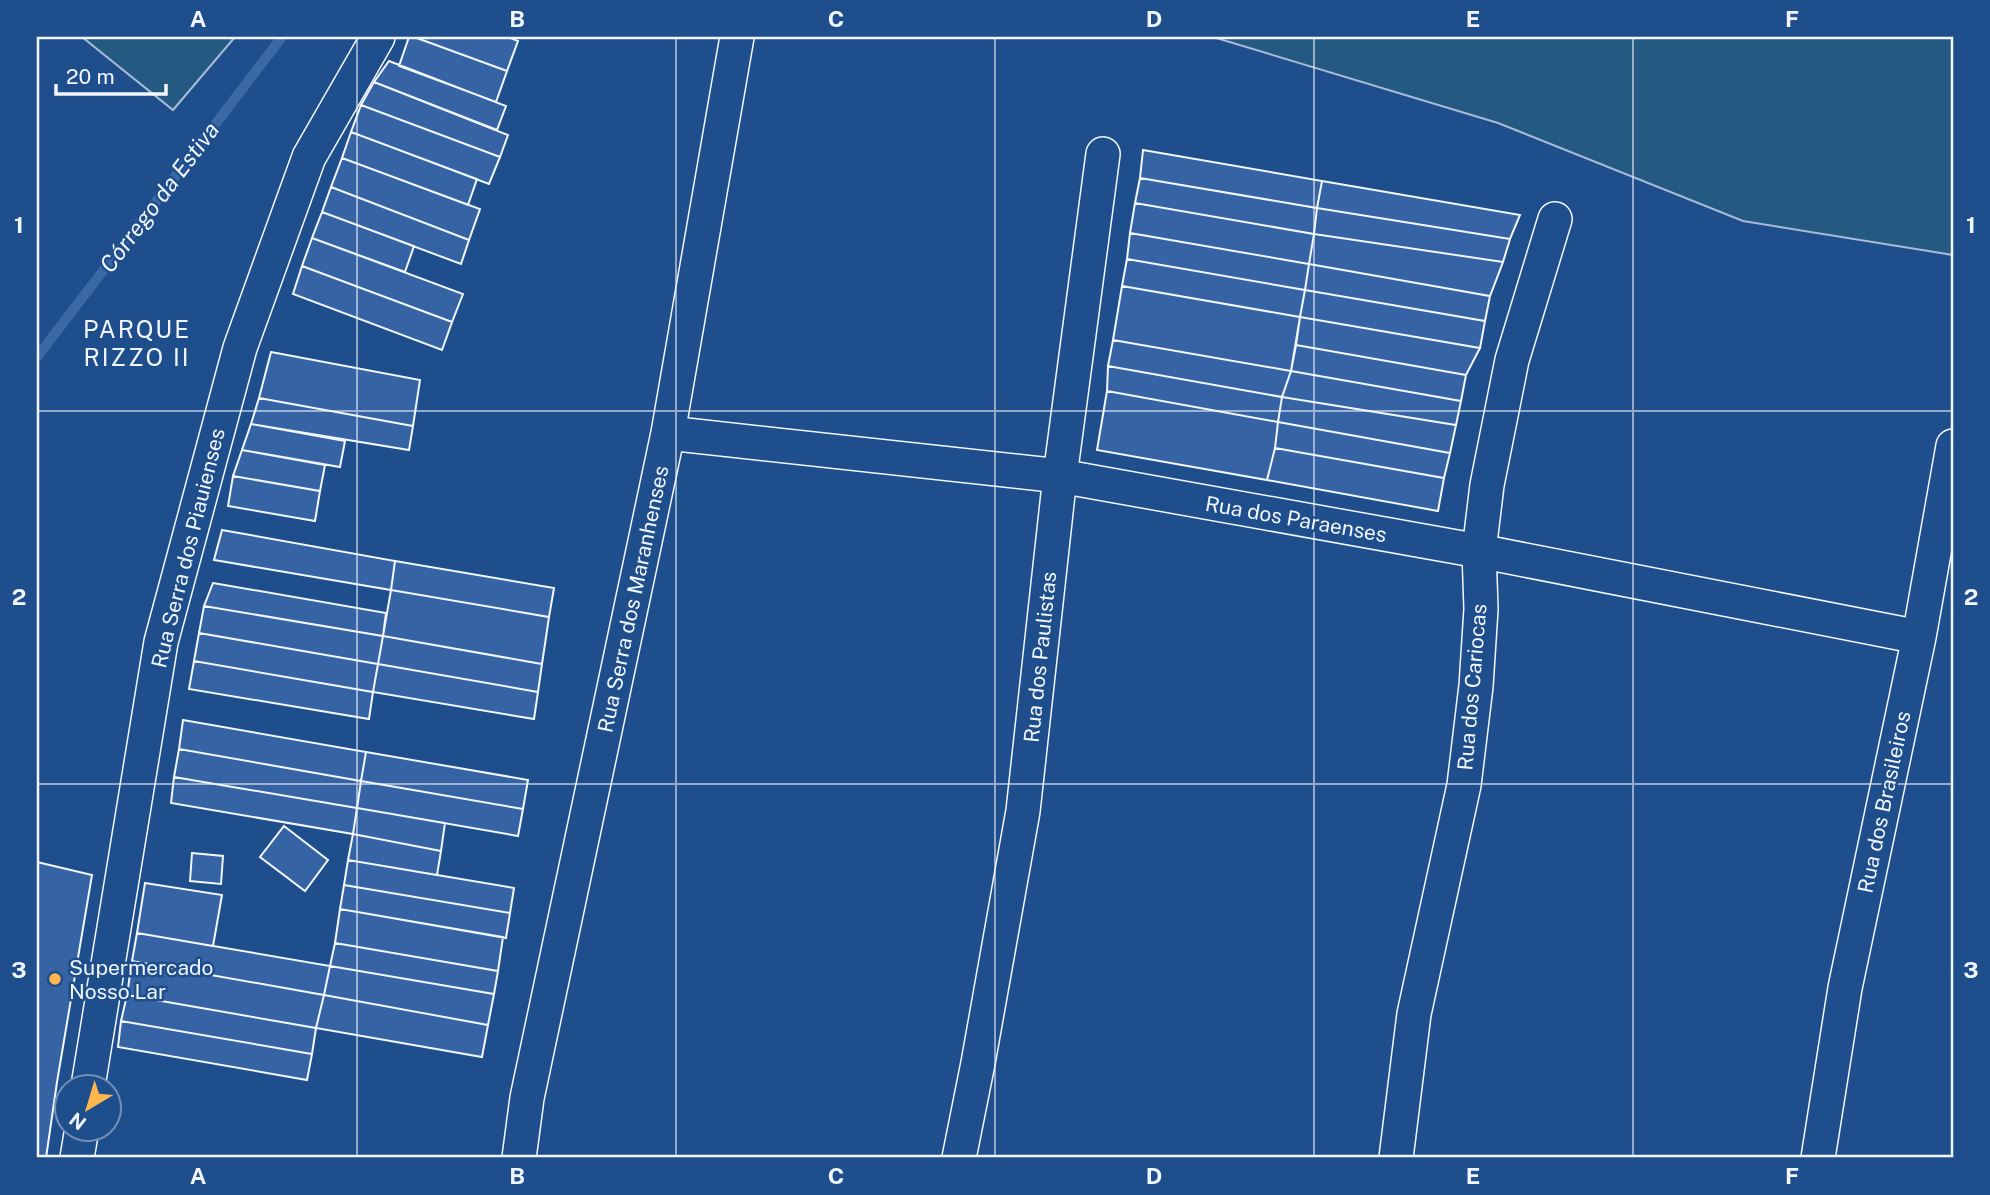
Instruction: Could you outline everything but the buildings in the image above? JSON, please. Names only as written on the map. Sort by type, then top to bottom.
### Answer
[{"type":"street","name":"Rua Serra dos Piauienses","points":[[90,1072],[161,642],[236,361],[309,157],[378,37]]},
{"type":"street","name":"Rua Serra dos Maranhenses","points":[[519,1158],[530,1084],[668,433],[737,37]]},
{"type":"street","name":"Rua dos Paulistas","points":[[959,1158],[1023,811],[1060,476],[1104,153]]},
{"type":"street","name":"Rua dos Cariocas","points":[[1396,1158],[1414,1014],[1464,785],[1476,686],[1481,609],[1479,551],[1487,485],[1511,360],[1555,219]]},
{"type":"street","name":"Rua dos Paraenses","points":[[668,433],[1060,476],[1479,551],[1919,637]]},
{"type":"street","name":"Rua dos Brasileiros","points":[[1818,1158],[1845,988],[1919,637],[1953,446]]},
{"type":"shaded area","points":[[82,37],[235,37],[173,110]]},
{"type":"shaded area","points":[[1213,37],[1953,37],[1953,255],[1743,221],[1498,123]]},
{"type":"waterway","name":"Córrego da Estiva","points":[[37,357],[282,37]]},
{"type":"place","name":"Supermercado Nosso Lar","points":[[55,979]]},
{"type":"district","name":"PARQUE RIZZO II","points":[[137,343]]}]
